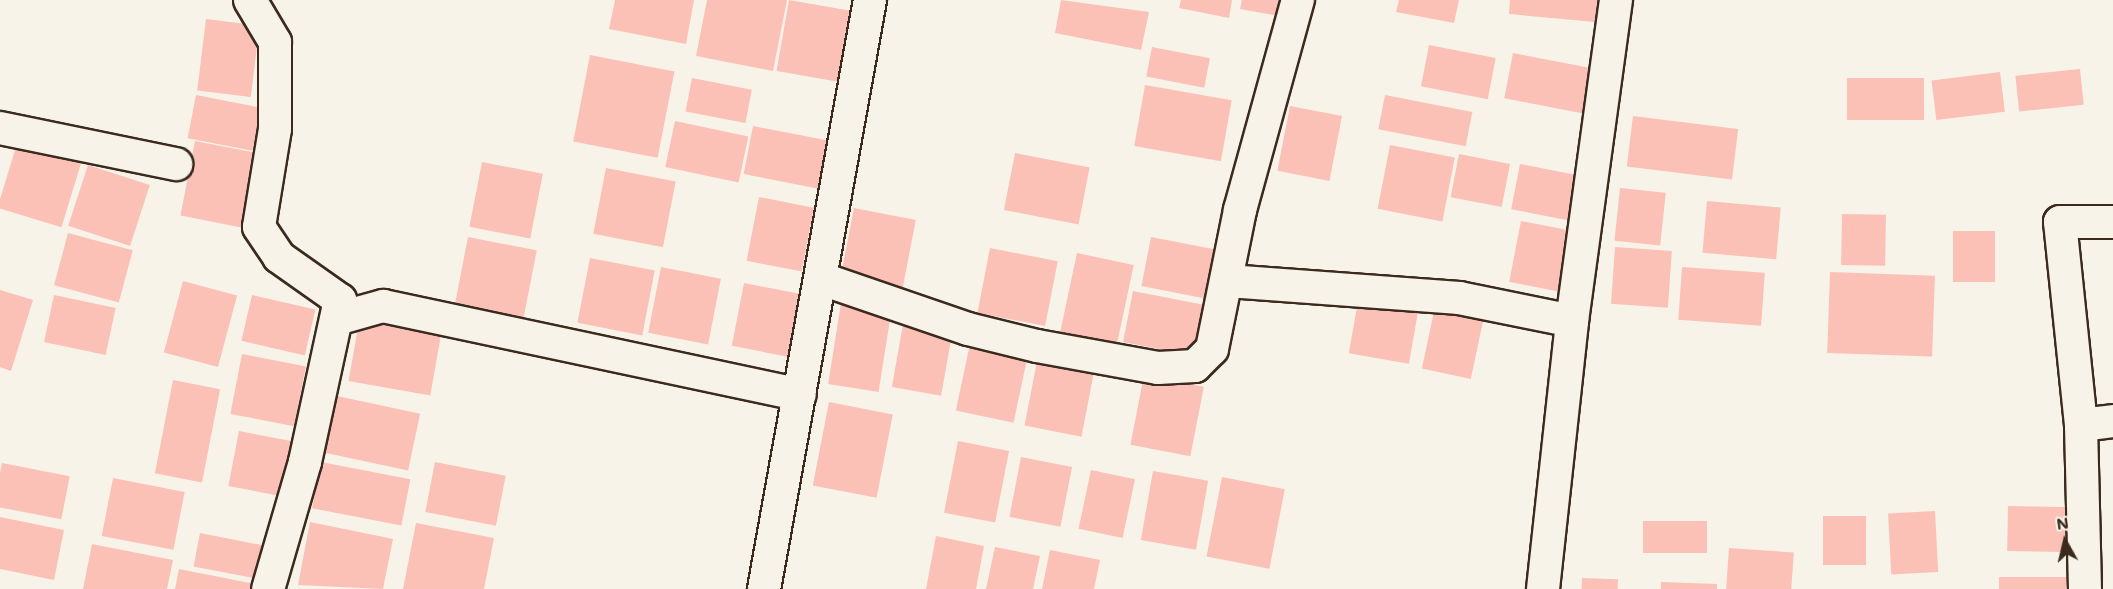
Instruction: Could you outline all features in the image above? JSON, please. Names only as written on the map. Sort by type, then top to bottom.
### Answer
[{"type":"street","points":[[250,0],[275,42],[275,129],[259,227],[279,257],[317,279],[340,300],[340,318],[268,589]]},
{"type":"street","points":[[764,589],[822,279],[870,0]]},
{"type":"street","points":[[822,279],[968,329],[1124,363],[1178,369],[1195,366],[1212,349],[1228,281],[1239,210],[1298,0]]},
{"type":"street","points":[[1544,589],[1572,321],[1616,0]]},
{"type":"street","points":[[0,128],[176,164]]},
{"type":"street","points":[[2085,589],[2081,425],[2061,222],[2113,222]]},
{"type":"street","points":[[1228,281],[1459,298],[1572,321]]},
{"type":"street","points":[[340,318],[383,306],[800,394]]},
{"type":"street","points":[[2081,425],[2113,421]]},
{"type":"building","points":[[615,0],[694,0],[686,44],[609,29]]},
{"type":"building","points":[[707,0],[787,0],[773,71],[696,56]]},
{"type":"building","points":[[789,0],[865,13],[852,84],[776,71]]},
{"type":"building","points":[[1061,0],[1149,12],[1141,50],[1055,33]]},
{"type":"building","points":[[1181,0],[1232,0],[1229,18],[1179,8]]},
{"type":"building","points":[[1242,0],[1288,0],[1285,17],[1240,9]]},
{"type":"building","points":[[1399,0],[1459,0],[1454,23],[1396,12]]},
{"type":"building","points":[[1510,0],[1608,0],[1606,23],[1509,14]]},
{"type":"building","points":[[206,19],[260,26],[251,97],[197,90]]},
{"type":"building","points":[[1429,45],[1496,58],[1488,99],[1421,86]]},
{"type":"building","points":[[1152,47],[1210,58],[1204,88],[1146,76]]},
{"type":"building","points":[[1513,53],[1594,69],[1586,114],[1504,98]]},
{"type":"building","points":[[590,55],[674,71],[658,158],[573,141]]},
{"type":"building","points":[[2080,69],[2084,105],[2019,112],[2015,76]]},
{"type":"building","points":[[2000,72],[2005,112],[1936,120],[1932,80]]},
{"type":"building","points":[[692,78],[752,90],[745,123],[686,111]]},
{"type":"building","points":[[1847,78],[1924,78],[1924,120],[1847,120]]},
{"type":"building","points":[[1145,85],[1232,100],[1221,161],[1134,146]]},
{"type":"building","points":[[196,95],[261,108],[252,151],[188,138]]},
{"type":"building","points":[[1385,95],[1472,112],[1466,146],[1378,129]]},
{"type":"building","points":[[1290,106],[1342,116],[1329,181],[1277,171]]},
{"type":"building","points":[[1633,116],[1738,129],[1732,180],[1627,167]]},
{"type":"building","points":[[675,121],[748,137],[739,183],[665,167]]},
{"type":"building","points":[[753,126],[838,143],[829,191],[744,174]]},
{"type":"building","points":[[19,137],[83,157],[61,227],[0,209],[0,199]]},
{"type":"building","points":[[195,141],[265,155],[250,229],[180,216]]},
{"type":"building","points":[[1390,145],[1455,158],[1442,221],[1378,209]]},
{"type":"building","points":[[1015,153],[1090,168],[1079,224],[1004,210]]},
{"type":"building","points":[[1459,154],[1510,164],[1502,207],[1451,197]]},
{"type":"building","points":[[482,162],[543,174],[530,239],[469,227]]},
{"type":"building","points":[[1520,164],[1586,177],[1577,222],[1511,209]]},
{"type":"building","points":[[88,165],[150,185],[130,246],[68,226]]},
{"type":"building","points":[[606,168],[676,182],[663,247],[593,234]]},
{"type":"building","points":[[1620,188],[1666,193],[1660,246],[1614,241]]},
{"type":"building","points":[[759,197],[814,208],[802,271],[747,261]]},
{"type":"building","points":[[1707,201],[1781,207],[1776,259],[1702,253]]},
{"type":"building","points":[[854,208],[916,220],[903,288],[841,276]]},
{"type":"building","points":[[1842,214],[1886,215],[1885,266],[1841,265]]},
{"type":"building","points":[[1521,221],[1574,231],[1562,292],[1509,282]]},
{"type":"building","points":[[1953,231],[1995,231],[1995,282],[1953,282]]},
{"type":"building","points":[[68,233],[133,250],[119,303],[54,285]]},
{"type":"building","points":[[468,237],[537,250],[523,322],[454,309]]},
{"type":"building","points":[[1151,237],[1229,252],[1219,301],[1141,286]]},
{"type":"building","points":[[1615,247],[1672,251],[1668,308],[1611,304]]},
{"type":"building","points":[[990,248],[1058,261],[1045,326],[977,313]]},
{"type":"building","points":[[1077,253],[1134,265],[1116,349],[1059,337]]},
{"type":"building","points":[[590,258],[655,271],[642,335],[577,323]]},
{"type":"building","points":[[661,267],[721,279],[708,344],[648,333]]},
{"type":"building","points":[[1682,267],[1765,273],[1761,326],[1678,320]]},
{"type":"building","points":[[1830,272],[1935,276],[1932,357],[1827,353]]},
{"type":"building","points":[[183,281],[237,295],[218,367],[164,352]]},
{"type":"building","points":[[744,283],[813,296],[801,359],[732,346]]},
{"type":"building","points":[[0,290],[33,300],[11,371],[0,367]]},
{"type":"building","points":[[1133,291],[1213,306],[1203,358],[1123,342]]},
{"type":"building","points":[[54,295],[116,308],[106,355],[44,342]]},
{"type":"building","points":[[252,295],[315,310],[305,355],[241,341]]},
{"type":"building","points":[[1358,301],[1418,312],[1409,364],[1349,353]]},
{"type":"building","points":[[1436,302],[1485,312],[1471,379],[1422,369]]},
{"type":"building","points":[[841,303],[891,311],[879,392],[828,384]]},
{"type":"building","points":[[360,316],[442,330],[430,395],[349,381]]},
{"type":"building","points":[[903,324],[952,333],[941,396],[892,387]]},
{"type":"building","points":[[971,339],[1029,351],[1014,423],[956,410]]},
{"type":"building","points":[[1039,351],[1096,362],[1081,437],[1024,426]]},
{"type":"building","points":[[242,354],[306,366],[294,426],[230,414]]},
{"type":"building","points":[[1144,375],[1204,387],[1190,456],[1130,445]]},
{"type":"building","points":[[173,380],[220,389],[202,482],[155,473]]},
{"type":"building","points":[[337,396],[420,414],[408,470],[325,453]]},
{"type":"building","points":[[829,402],[893,414],[877,498],[813,485]]},
{"type":"building","points":[[239,431],[291,441],[280,496],[228,486]]},
{"type":"building","points":[[958,441],[1009,451],[995,523],[944,513]]},
{"type":"building","points":[[1021,457],[1072,467],[1060,527],[1009,517]]},
{"type":"building","points":[[321,462],[410,479],[401,526],[312,508]]},
{"type":"building","points":[[435,462],[506,476],[496,526],[425,512]]},
{"type":"building","points":[[2,463],[70,476],[61,519],[0,507]]},
{"type":"building","points":[[1091,470],[1135,479],[1123,538],[1079,529]]},
{"type":"building","points":[[1153,471],[1208,481],[1196,550],[1141,540]]},
{"type":"building","points":[[1222,477],[1285,489],[1269,569],[1207,557]]},
{"type":"building","points":[[113,478],[185,492],[173,550],[102,536]]},
{"type":"building","points":[[2008,506],[2080,507],[2079,552],[2007,551]]},
{"type":"building","points":[[1935,511],[1938,572],[1891,574],[1888,513]]},
{"type":"building","points":[[1823,516],[1866,516],[1866,565],[1823,565]]},
{"type":"building","points":[[0,517],[64,530],[54,580],[0,569]]},
{"type":"building","points":[[1643,521],[1707,521],[1707,553],[1643,553]]},
{"type":"building","points":[[310,522],[393,539],[383,589],[298,585]]},
{"type":"building","points":[[416,523],[494,538],[484,589],[403,589]]},
{"type":"building","points":[[200,533],[266,546],[259,579],[194,566]]},
{"type":"building","points":[[936,536],[984,546],[976,589],[926,589]]},
{"type":"building","points":[[92,544],[173,560],[167,589],[83,589]]},
{"type":"building","points":[[995,547],[1040,556],[1033,589],[986,589]]},
{"type":"building","points":[[1729,548],[1794,553],[1791,589],[1726,589]]},
{"type":"building","points":[[1050,550],[1100,560],[1094,589],[1042,589]]},
{"type":"building","points":[[179,569],[255,584],[254,589],[175,589]]},
{"type":"building","points":[[1999,577],[2069,577],[2069,589],[1999,589]]},
{"type":"building","points":[[1582,578],[1618,579],[1618,589],[1582,589]]},
{"type":"building","points":[[1661,582],[1717,584],[1717,589],[1661,589]]}]
